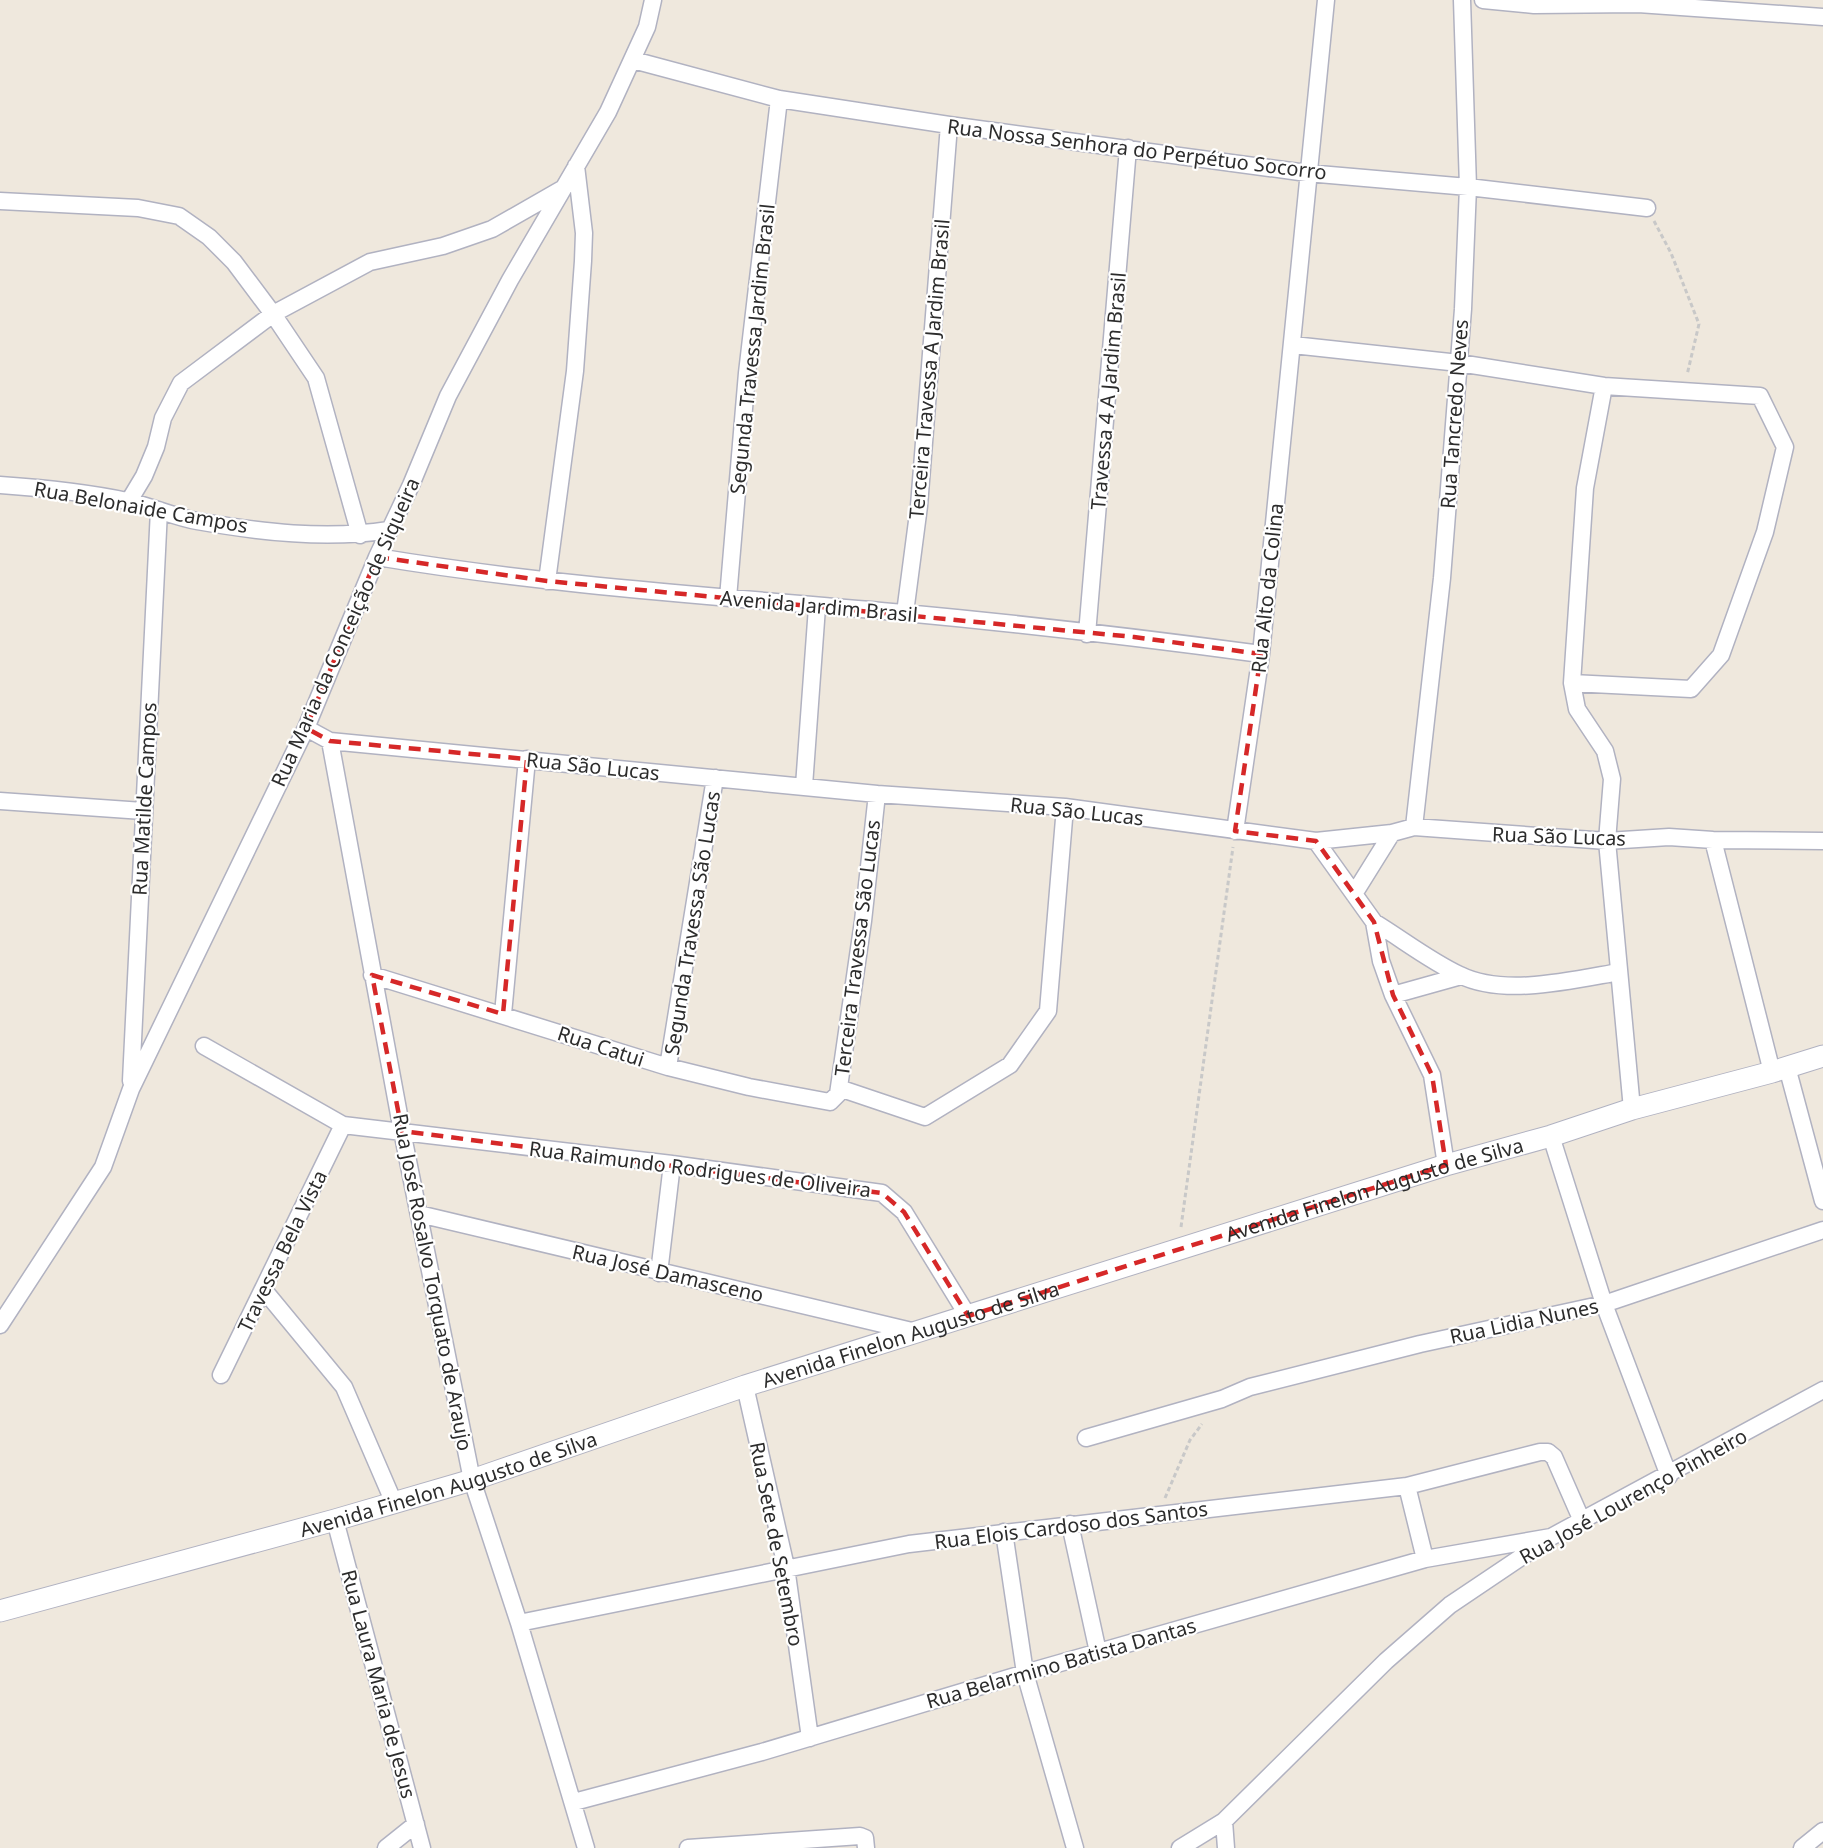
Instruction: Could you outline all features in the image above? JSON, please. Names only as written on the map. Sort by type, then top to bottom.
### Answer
[{"type":"street","name":"Rua Maria da Conceição de Siqueira","points":[[0,1325],[104,1167],[131,1089],[306,728],[377,557],[448,396],[562,189],[608,112],[647,27],[654,0]]},
{"type":"street","name":"Rua Alto da Colina","points":[[1235,831],[1261,654],[1293,345],[1307,172],[1326,0]]},
{"type":"street","name":"Rua Tancredo Neves","points":[[1414,827],[1442,578],[1459,363],[1468,187],[1462,0]]},
{"type":"street","points":[[1483,0],[1798,7],[1823,17]]},
{"type":"street","name":"Rua Nossa Senhora do Perpétuo Socorro","points":[[633,60],[779,99],[949,125],[1307,172],[1468,187],[1647,208]]},
{"type":"street","name":"Segunda Travessa Jardim Brasil","points":[[728,598],[747,373],[779,99]]},
{"type":"street","name":"Terceira Travessa A Jardim Brasil","points":[[905,613],[919,506],[949,125]]},
{"type":"street","name":"Travessa 4 A Jardim Brasil","points":[[1088,634],[1128,148]]},
{"type":"street","points":[[547,581],[575,371],[583,261],[584,233],[576,166]]},
{"type":"street","points":[[129,501],[144,476],[156,447],[163,418],[181,383],[273,314],[370,262],[443,246],[492,229],[562,189]]},
{"type":"street","points":[[0,201],[138,208],[179,216],[209,237],[234,262],[273,314],[316,378],[360,535]]},
{"type":"street","points":[[1293,345],[1459,363],[1604,386],[1760,396],[1785,447],[1765,532],[1721,655],[1691,690],[1572,683]]},
{"type":"street","points":[[1604,386],[1585,488],[1572,683],[1577,709],[1605,751],[1612,779],[1607,841],[1632,1109]]},
{"type":"street","name":"Rua Belonaide Campos","points":[[0,485],[64,490],[129,501],[196,521],[316,535],[360,535],[389,530]]},
{"type":"street","name":"Rua Matilde Campos","points":[[131,1089],[159,510]]},
{"type":"street","name":"Avenida Jardim Brasil","points":[[377,557],[547,581],[817,607],[905,613],[1261,654]]},
{"type":"street","points":[[804,786],[817,607]]},
{"type":"street","points":[[306,728],[330,741]]},
{"type":"street","name":"Rua São Lucas","points":[[330,741],[877,794],[1065,807],[1316,841],[1392,833],[1414,827],[1607,841],[1669,837],[1713,840],[1823,840]]},
{"type":"street","name":"Rua José Rosalvo Torquato de Araujo","points":[[330,741],[372,975],[472,1480],[519,1623],[586,1848]]},
{"type":"street","points":[[503,1014],[527,759]]},
{"type":"street","name":"Segunda Travessa São Lucas","points":[[668,1067],[715,778]]},
{"type":"street","name":"Terceira Travessa São Lucas","points":[[836,1094],[863,921],[877,794]]},
{"type":"street","points":[[0,801],[143,811]]},
{"type":"street","name":"Rua Catui","points":[[372,975],[668,1067],[760,1090],[826,1102],[836,1094],[925,1117],[1010,1065],[1048,1011],[1065,807]]},
{"type":"street","points":[[1354,894],[1392,833]]},
{"type":"street","points":[[1713,840],[1779,1070],[1823,1201]]},
{"type":"street","points":[[1316,841],[1374,921],[1461,976],[1498,984],[1551,984],[1619,972]]},
{"type":"street","points":[[1374,921],[1381,961],[1393,995],[1432,1075],[1446,1165]]},
{"type":"street","points":[[1393,995],[1461,976]]},
{"type":"street","points":[[204,1046],[342,1125]]},
{"type":"street","name":"Avenida Finelon Augusto de Silva","points":[[0,1611],[335,1520],[472,1480],[745,1386],[1178,1252],[1446,1165],[1551,1136],[1632,1109],[1823,1056]]},
{"type":"street","name":"Rua Raimundo Rodrigues de Oliveira","points":[[342,1125],[672,1164],[882,1193],[904,1212],[968,1316]]},
{"type":"street","name":"Travessa Bela Vista","points":[[222,1375],[342,1125]]},
{"type":"street","points":[[1551,1136],[1604,1304],[1669,1476]]},
{"type":"street","points":[[659,1273],[672,1164]]},
{"type":"street","name":"Rua José Damasceno","points":[[419,1214],[659,1273],[916,1332]]},
{"type":"street","name":"Rua Lidia Nunes","points":[[1086,1438],[1222,1400],[1250,1387],[1420,1344],[1604,1304],[1823,1230]]},
{"type":"street","points":[[264,1290],[344,1387],[394,1503]]},
{"type":"street","name":"Rua Sete de Setembro","points":[[745,1386],[786,1567],[810,1738]]},
{"type":"street","name":"Rua José Lourenço Pinheiro","points":[[1180,1848],[1224,1821],[1431,1619],[1551,1537],[1669,1476],[1823,1390]]},
{"type":"street","name":"Rua Elois Cardoso dos Santos","points":[[519,1623],[786,1567],[909,1544],[1407,1486],[1548,1452],[1554,1457],[1582,1521]]},
{"type":"street","points":[[1407,1486],[1425,1559]]},
{"type":"street","name":"Rua Laura Maria de Jesus","points":[[335,1520],[422,1848]]},
{"type":"street","points":[[1070,1524],[1098,1652]]},
{"type":"street","points":[[1004,1532],[1025,1673],[1075,1848]]},
{"type":"street","name":"Rua Belarmino Batista Dantas","points":[[574,1803],[810,1738],[1025,1673],[1425,1559],[1551,1537]]},
{"type":"street","points":[[1224,1821],[1226,1848]]},
{"type":"street","points":[[386,1848],[416,1824]]},
{"type":"street","points":[[1802,1848],[1823,1832]]},
{"type":"street","points":[[688,1848],[860,1836],[865,1838],[866,1848]]},
{"type":"path","points":[[1647,208],[1671,253],[1699,324],[1684,391]]},
{"type":"path","points":[[1178,1252],[1235,831]]},
{"type":"path","points":[[1158,1514],[1190,1440],[1222,1400]]},
{"type":"highlighted area","points":[[377,557],[547,581],[1134,637],[1261,654],[1235,831],[1316,841],[1374,922],[1393,995],[1432,1075],[1446,1165],[968,1316],[904,1212],[882,1193],[402,1131],[372,975],[503,1014],[527,759],[330,741],[306,728]]}]
